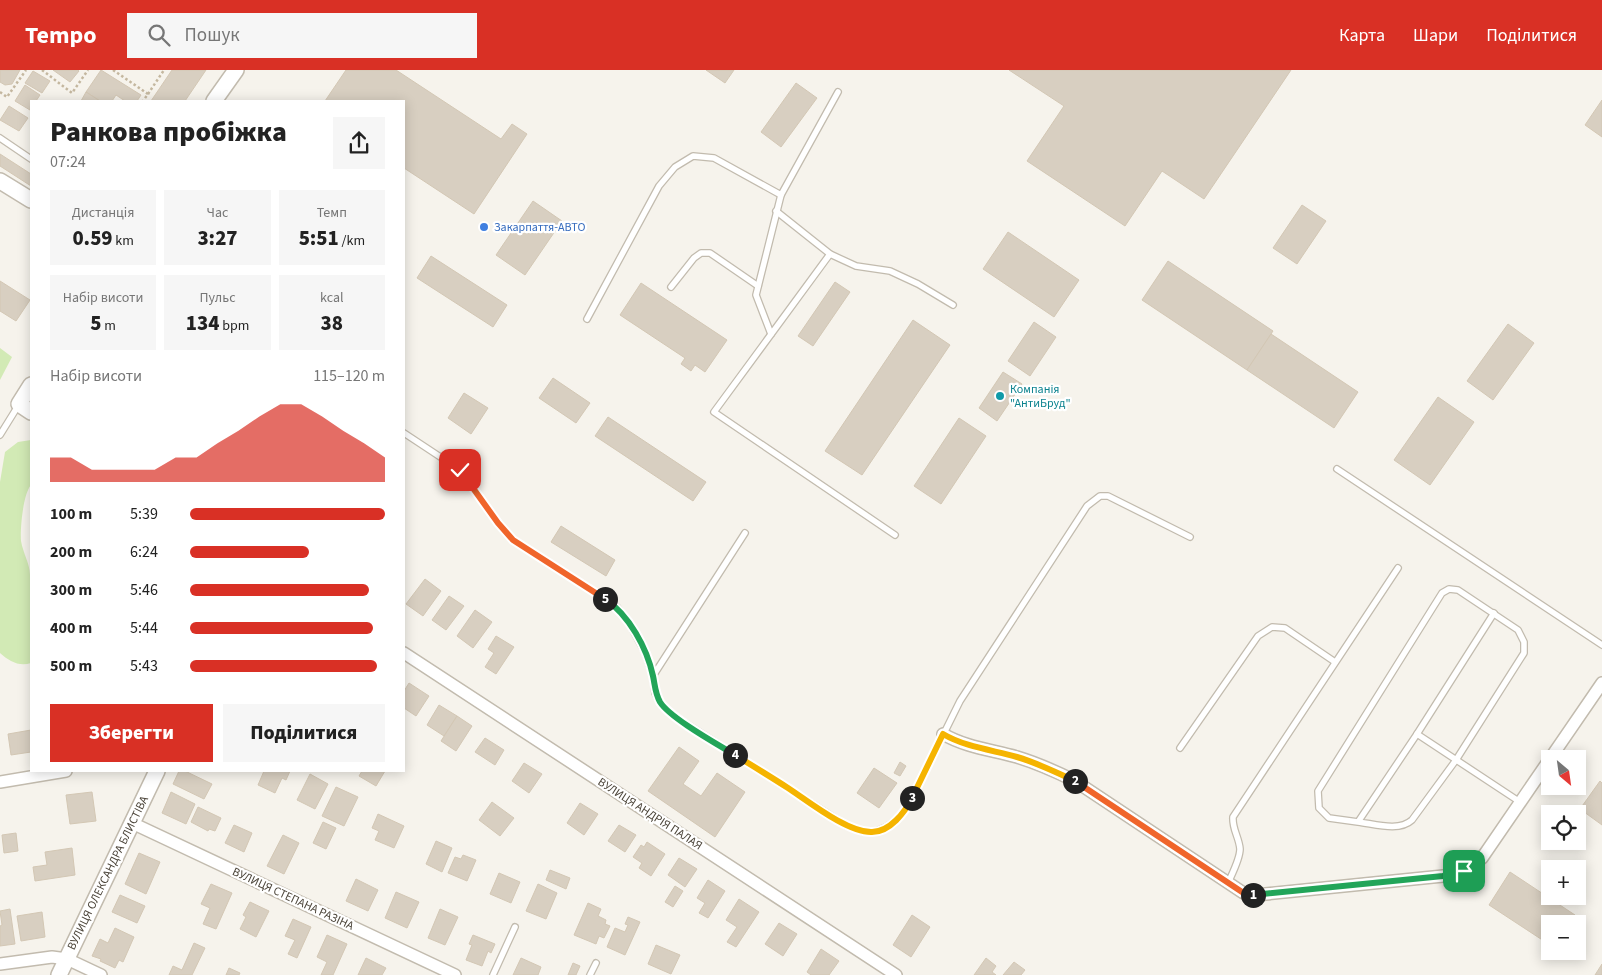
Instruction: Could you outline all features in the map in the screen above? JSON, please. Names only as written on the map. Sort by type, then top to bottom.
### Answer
[{"type":"street","points":[[215,100],[236,70]]},
{"type":"street","points":[[0,181],[30,199]]},
{"type":"street","points":[[25,408],[30,388]]},
{"type":"street","name":"ВУЛИЦЯ АНДРІЯ ПАЛАЯ","points":[[405,654],[896,975]]},
{"type":"street","points":[[943,734],[956,741],[1019,758],[1075,781],[1242,892],[1256,895],[1443,876],[1464,871],[1482,858],[1602,682]]},
{"type":"street","points":[[0,782],[60,772]]},
{"type":"street","name":"ВУЛИЦЯ ОЛЕКСАНДРА БЛИСТІВА","points":[[59,975],[157,772]]},
{"type":"street","name":"ВУЛИЦЯ СТЕПАНА РАЗІНА","points":[[132,823],[455,975]]},
{"type":"street","points":[[0,964],[52,957],[67,959],[101,975]]},
{"type":"lane","points":[[771,334],[756,295],[776,212],[781,195],[838,92]]},
{"type":"lane","points":[[0,138],[30,158]]},
{"type":"lane","points":[[587,319],[659,186],[675,167],[693,156],[714,158],[781,195]]},
{"type":"lane","points":[[776,212],[830,254],[856,266],[890,271],[918,284],[953,305]]},
{"type":"lane","points":[[671,287],[694,258],[701,253],[710,253],[758,286]]},
{"type":"lane","points":[[830,254],[714,412],[895,535]]},
{"type":"lane","points":[[0,435],[25,408]]},
{"type":"lane","points":[[405,434],[460,470],[498,523],[513,540],[617,607],[628,621],[645,652],[653,676],[655,693],[664,707],[685,723],[823,812],[847,826],[864,832],[875,832],[899,818],[910,802],[960,701],[1087,506],[1100,496],[1108,496],[1190,537]]},
{"type":"lane","points":[[1337,469],[1602,645]]},
{"type":"lane","points":[[653,676],[745,533]]},
{"type":"lane","points":[[1228,883],[1240,847],[1232,826],[1233,817],[1398,568]]},
{"type":"lane","points":[[1449,589],[1458,590],[1494,613],[1518,630],[1524,642],[1524,653],[1456,760],[1412,820],[1406,825],[1400,827],[1330,818],[1319,808],[1318,791],[1442,594],[1449,589]]},
{"type":"lane","points":[[1358,822],[1494,613]]},
{"type":"lane","points":[[1180,748],[1258,636],[1272,627],[1285,628],[1335,662]]},
{"type":"lane","points":[[1417,734],[1520,802]]},
{"type":"lane","points":[[493,975],[516,928]]},
{"type":"lane","points":[[590,975],[596,962]]},
{"type":"path","points":[[0,92],[7,97],[26,70]]},
{"type":"path","points":[[42,70],[72,93],[88,70]]},
{"type":"path","points":[[114,70],[148,94]]},
{"type":"path","points":[[144,100],[164,70]]},
{"type":"green space","points":[[0,348],[12,357],[0,380]]},
{"type":"green space","points":[[30,440],[30,486],[24,504],[21,536],[30,571],[30,663],[27,664],[18,664],[0,653],[0,482],[5,452],[18,442]]},
{"type":"building","points":[[0,70],[20,70],[12,84],[5,85],[0,82]]},
{"type":"building","points":[[53,70],[78,70],[79,71],[70,82]]},
{"type":"building","points":[[101,70],[141,95],[138,100],[124,100],[116,95],[113,100],[98,100],[86,92]]},
{"type":"building","points":[[172,70],[206,70],[186,100],[152,100]]},
{"type":"building","points":[[346,70],[396,70],[501,139],[512,124],[527,134],[474,214],[405,169],[405,100],[326,100]]},
{"type":"building","points":[[706,70],[734,70],[725,83]]},
{"type":"building","points":[[1009,70],[1291,70],[1204,199],[1162,171],[1125,226],[1027,161],[1064,106]]},
{"type":"building","points":[[33,71],[50,81],[42,93],[25,83]]},
{"type":"building","points":[[796,83],[817,98],[781,147],[761,132]]},
{"type":"building","points":[[25,85],[40,95],[37,100],[30,100],[30,110],[15,101]]},
{"type":"building","points":[[86,92],[98,100],[82,100]]},
{"type":"building","points":[[1602,100],[1602,137],[1585,125]]},
{"type":"building","points":[[9,106],[28,118],[19,131],[0,120]]},
{"type":"building","points":[[0,154],[30,173],[30,185],[0,166]]},
{"type":"building","points":[[533,201],[562,221],[525,275],[496,255]]},
{"type":"building","points":[[1302,205],[1326,221],[1297,264],[1273,248]]},
{"type":"building","points":[[1008,232],[1079,280],[1054,317],[983,269]]},
{"type":"building","points":[[431,256],[507,305],[493,327],[417,278]]},
{"type":"building","points":[[1168,261],[1273,331],[1247,370],[1142,300]]},
{"type":"building","points":[[0,281],[30,300],[16,321],[0,311]]},
{"type":"building","points":[[835,282],[850,292],[813,346],[798,336]]},
{"type":"building","points":[[641,283],[727,340],[705,372],[695,365],[691,371],[681,364],[685,358],[620,315]]},
{"type":"building","points":[[913,320],[950,345],[862,475],[825,451]]},
{"type":"building","points":[[1034,322],[1056,337],[1030,376],[1008,361]]},
{"type":"building","points":[[1508,324],[1534,343],[1493,400],[1467,381]]},
{"type":"building","points":[[1271,334],[1358,392],[1334,428],[1247,370]]},
{"type":"building","name":"Компанія \"АнтиБруд\"","points":[[1003,372],[1022,384],[997,421],[979,408]]},
{"type":"building","points":[[553,378],[590,403],[576,423],[539,398]]},
{"type":"building","points":[[464,393],[488,408],[471,434],[448,418]]},
{"type":"building","points":[[1438,397],[1474,422],[1430,485],[1394,460]]},
{"type":"building","points":[[608,417],[706,482],[693,501],[595,436]]},
{"type":"building","points":[[959,418],[986,436],[941,504],[914,486]]},
{"type":"building","points":[[561,526],[615,560],[606,576],[551,542]]},
{"type":"building","points":[[425,579],[441,591],[423,616],[406,604]]},
{"type":"building","points":[[449,596],[464,606],[446,630],[432,620]]},
{"type":"building","points":[[475,610],[492,622],[473,648],[457,636]]},
{"type":"building","points":[[496,636],[514,647],[496,674],[485,667],[494,653],[488,649]]},
{"type":"building","points":[[409,683],[429,696],[416,716],[405,709],[405,689]]},
{"type":"building","points":[[439,705],[457,716],[444,736],[427,725]]},
{"type":"building","points":[[457,716],[472,726],[456,751],[441,741]]},
{"type":"building","points":[[30,730],[30,752],[11,755],[8,734]]},
{"type":"building","points":[[485,738],[504,750],[495,765],[475,752]]},
{"type":"building","points":[[679,747],[699,761],[683,784],[701,796],[717,773],[745,792],[715,837],[648,791]]},
{"type":"building","points":[[900,762],[906,766],[900,776],[894,773]]},
{"type":"building","points":[[524,763],[542,774],[529,793],[512,781]]},
{"type":"building","points":[[874,768],[897,783],[879,808],[857,793]]},
{"type":"building","points":[[179,772],[187,772],[212,784],[204,799],[173,784]]},
{"type":"building","points":[[264,772],[290,772],[286,780],[282,778],[275,793],[258,785]]},
{"type":"building","points":[[361,772],[384,772],[376,786],[359,776]]},
{"type":"building","points":[[310,774],[328,784],[315,809],[297,800]]},
{"type":"building","points":[[1600,781],[1602,783],[1602,825],[1586,813],[1586,805],[1583,805]]},
{"type":"building","points":[[336,787],[358,797],[344,826],[322,816]]},
{"type":"building","points":[[92,792],[96,821],[70,824],[66,795]]},
{"type":"building","points":[[171,792],[195,804],[186,824],[162,813]]},
{"type":"building","points":[[492,802],[514,818],[500,836],[479,820]]},
{"type":"building","points":[[580,803],[598,814],[584,835],[567,823]]},
{"type":"building","points":[[198,807],[221,818],[215,831],[209,829],[208,831],[191,822]]},
{"type":"building","points":[[378,814],[404,826],[394,848],[375,840],[379,831],[372,828]]},
{"type":"building","points":[[323,822],[336,828],[326,849],[313,843]]},
{"type":"building","points":[[234,825],[252,833],[244,852],[225,843]]},
{"type":"building","points":[[619,825],[636,835],[625,852],[608,841]]},
{"type":"building","points":[[16,833],[18,851],[4,853],[2,835]]},
{"type":"building","points":[[283,835],[299,843],[284,874],[267,866]]},
{"type":"building","points":[[436,841],[452,848],[442,872],[426,864]]},
{"type":"building","points":[[647,842],[665,854],[651,876],[639,868],[642,863],[633,857],[641,845],[644,847]]},
{"type":"building","points":[[72,848],[75,875],[35,881],[33,867],[47,865],[45,852]]},
{"type":"building","points":[[139,853],[160,862],[146,894],[125,884]]},
{"type":"building","points":[[463,855],[476,860],[467,881],[448,873],[455,857],[461,859]]},
{"type":"building","points":[[679,858],[697,869],[685,887],[668,875]]},
{"type":"building","points":[[550,870],[570,878],[566,889],[546,880]]},
{"type":"building","points":[[1510,872],[1541,893],[1541,905],[1560,905],[1575,915],[1541,915],[1541,939],[1489,905]]},
{"type":"building","points":[[499,873],[520,882],[511,903],[490,894]]},
{"type":"building","points":[[356,879],[378,890],[368,911],[346,901]]},
{"type":"building","points":[[708,880],[725,891],[708,918],[699,913],[705,903],[697,898]]},
{"type":"building","points":[[211,884],[232,893],[216,929],[203,924],[210,908],[201,904]]},
{"type":"building","points":[[538,884],[557,893],[546,919],[526,911]]},
{"type":"building","points":[[675,886],[683,891],[673,907],[665,902]]},
{"type":"building","points":[[396,892],[419,902],[407,928],[385,918]]},
{"type":"building","points":[[120,895],[145,906],[137,923],[112,912]]},
{"type":"building","points":[[739,899],[759,912],[736,947],[727,942],[737,927],[726,920]]},
{"type":"building","points":[[250,902],[269,911],[256,937],[240,929],[246,917],[243,915]]},
{"type":"building","points":[[588,903],[601,909],[598,916],[606,920],[605,924],[610,926],[604,938],[599,936],[596,944],[574,935]]},
{"type":"building","points":[[10,909],[15,944],[0,946],[0,926],[2,925],[0,911]]},
{"type":"building","points":[[440,909],[458,917],[445,945],[428,938]]},
{"type":"building","points":[[42,912],[45,937],[21,941],[17,916]]},
{"type":"building","points":[[912,915],[930,927],[911,957],[893,945]]},
{"type":"building","points":[[628,917],[640,922],[625,955],[607,947],[615,928],[625,932],[628,925],[625,924]]},
{"type":"building","points":[[293,919],[311,927],[297,958],[288,954],[295,940],[285,936]]},
{"type":"building","points":[[779,923],[797,934],[783,956],[765,944]]},
{"type":"building","points":[[115,928],[134,937],[123,962],[119,960],[115,968],[100,961],[101,959],[92,956],[100,939],[108,943]]},
{"type":"building","points":[[327,935],[347,944],[333,975],[321,975],[327,962],[317,957]]},
{"type":"building","points":[[473,935],[495,944],[491,953],[488,951],[482,966],[466,960],[472,945],[469,944]]},
{"type":"building","points":[[194,943],[205,948],[192,975],[169,975],[173,966],[182,970]]},
{"type":"building","points":[[656,945],[680,955],[671,974],[648,964]]},
{"type":"building","points":[[821,949],[839,961],[829,975],[811,975],[807,972]]},
{"type":"building","points":[[366,958],[386,968],[382,975],[358,975]]},
{"type":"building","points":[[521,958],[541,967],[538,975],[513,975]]},
{"type":"building","points":[[986,958],[996,966],[992,972],[996,975],[974,975]]},
{"type":"building","points":[[1014,962],[1025,970],[1021,975],[1003,975]]},
{"type":"building","points":[[573,963],[580,966],[576,975],[568,975]]},
{"type":"building","points":[[1602,964],[1602,975],[1595,975]]},
{"type":"building","points":[[229,968],[240,973],[239,975],[226,975]]},
{"type":"place","name":"Закарпаття-АВТО","points":[[484,227]]},
{"type":"place","name":"Компанія \"АнтиБруд\"","points":[[1000,396]]},
{"type":"route","points":[[460,470],[472,484],[498,523],[513,540],[617,607],[628,621],[645,652],[653,676],[655,693],[664,707],[685,723],[847,826],[864,832],[875,832],[899,818],[910,802],[943,734],[956,741],[1019,758],[1075,781],[1249,895],[1443,876],[1464,871]]}]
